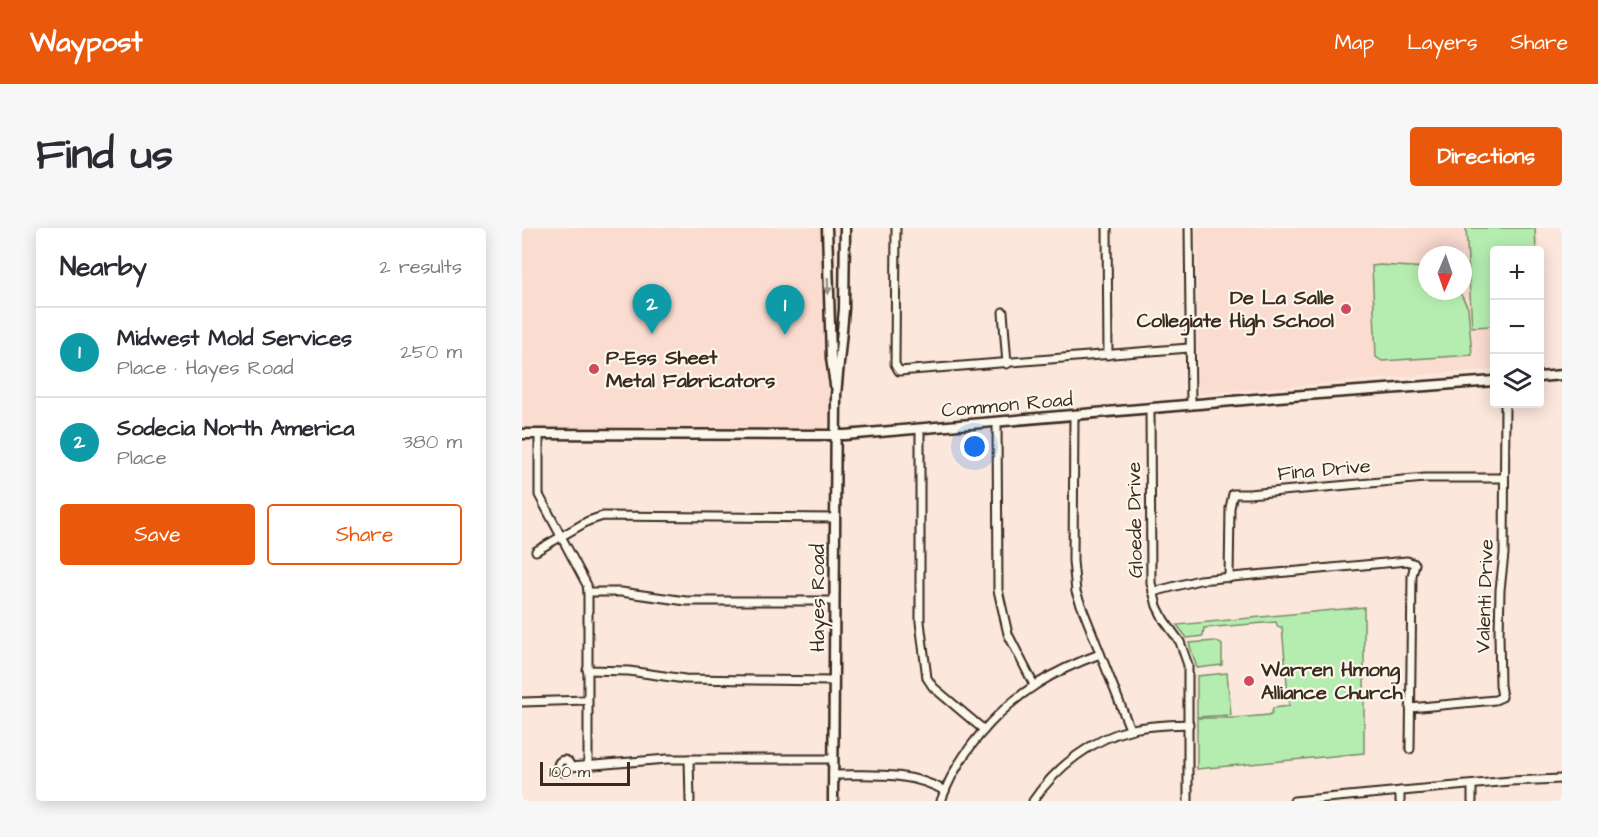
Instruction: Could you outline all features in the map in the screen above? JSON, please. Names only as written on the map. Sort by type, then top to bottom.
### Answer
[{"type":"street","name":"Hayes Road","points":[[827,228],[831,358],[837,395]]},
{"type":"street","name":"Hayes Road","points":[[833,801],[836,436],[844,309],[846,228]]},
{"type":"street","points":[[896,228],[895,364],[899,371],[1189,348]]},
{"type":"street","points":[[1107,228],[1108,355]]},
{"type":"street","points":[[1189,228],[1191,405]]},
{"type":"street","points":[[829,309],[844,309]]},
{"type":"street","points":[[1003,312],[1007,364]]},
{"type":"street","points":[[1544,377],[1562,375]]},
{"type":"street","name":"Common Road","points":[[522,434],[836,436],[1490,381]]},
{"type":"street","name":"Valenti Drive","points":[[1410,708],[1502,699],[1499,634],[1504,545],[1504,408]]},
{"type":"street","name":"Gloede Drive","points":[[1150,409],[1150,574],[1153,592],[1164,620],[1180,642],[1188,665],[1188,801]]},
{"type":"street","points":[[1074,416],[1074,580],[1080,607],[1130,729]]},
{"type":"street","points":[[997,422],[998,590],[1008,634],[1034,685]]},
{"type":"street","points":[[920,429],[920,622],[927,678],[933,687],[984,730]]},
{"type":"street","points":[[539,434],[539,495],[587,585],[588,766]]},
{"type":"street","name":"Fina Drive","points":[[1229,578],[1230,508],[1233,494],[1425,478],[1504,478]]},
{"type":"street","points":[[536,551],[592,519],[607,515],[835,519]]},
{"type":"street","points":[[1153,592],[1185,583],[1229,578],[1407,561],[1415,564],[1412,576],[1410,749]]},
{"type":"street","points":[[588,592],[621,592],[686,601],[834,602]]},
{"type":"street","points":[[941,801],[965,756],[984,730],[1034,685],[1056,672],[1100,654]]},
{"type":"street","points":[[587,670],[691,679],[834,681]]},
{"type":"street","points":[[522,702],[587,700]]},
{"type":"street","points":[[1033,801],[1055,774],[1095,744],[1130,729],[1189,724]]},
{"type":"street","points":[[570,767],[667,759],[833,759]]},
{"type":"street","points":[[689,759],[690,801]]},
{"type":"street","points":[[833,775],[904,776],[922,780],[945,791]]},
{"type":"street","points":[[1294,801],[1509,781],[1562,779]]},
{"type":"street","points":[[1472,785],[1472,801]]},
{"type":"street","points":[[1400,791],[1401,801]]},
{"type":"shaded area","points":[[522,228],[823,228],[828,382],[826,426],[816,432],[522,429]]},
{"type":"shaded area","name":"De La Salle Collegiate High School","points":[[1197,228],[1538,228],[1539,246],[1490,246],[1490,369],[1198,394]]},
{"type":"green space","points":[[1466,228],[1535,228],[1536,246],[1490,246],[1490,326],[1472,327],[1472,246],[1467,246]]},
{"type":"green space","points":[[1372,266],[1418,267],[1418,300],[1464,300],[1468,308],[1472,355],[1382,361],[1376,357]]},
{"type":"green space","points":[[1364,607],[1364,753],[1197,769],[1197,718],[1269,715],[1273,708],[1289,706],[1282,627],[1278,627],[1276,622],[1204,628],[1203,636],[1187,638],[1177,625]]},
{"type":"green space","points":[[1216,641],[1222,645],[1222,665],[1197,668],[1189,643]]},
{"type":"green space","points":[[1227,673],[1231,715],[1197,717],[1197,676]]},
{"type":"place","name":"De La Salle Collegiate High School","points":[[1346,309]]},
{"type":"place","name":"Sodecia North America","points":[[652,334]]},
{"type":"place","name":"Midwest Mold Services","points":[[785,335]]},
{"type":"place","name":"P-Ess Sheet Metal Fabricators","points":[[594,369]]},
{"type":"place","name":"Warren Hmong Alliance Church","points":[[1249,681]]}]
